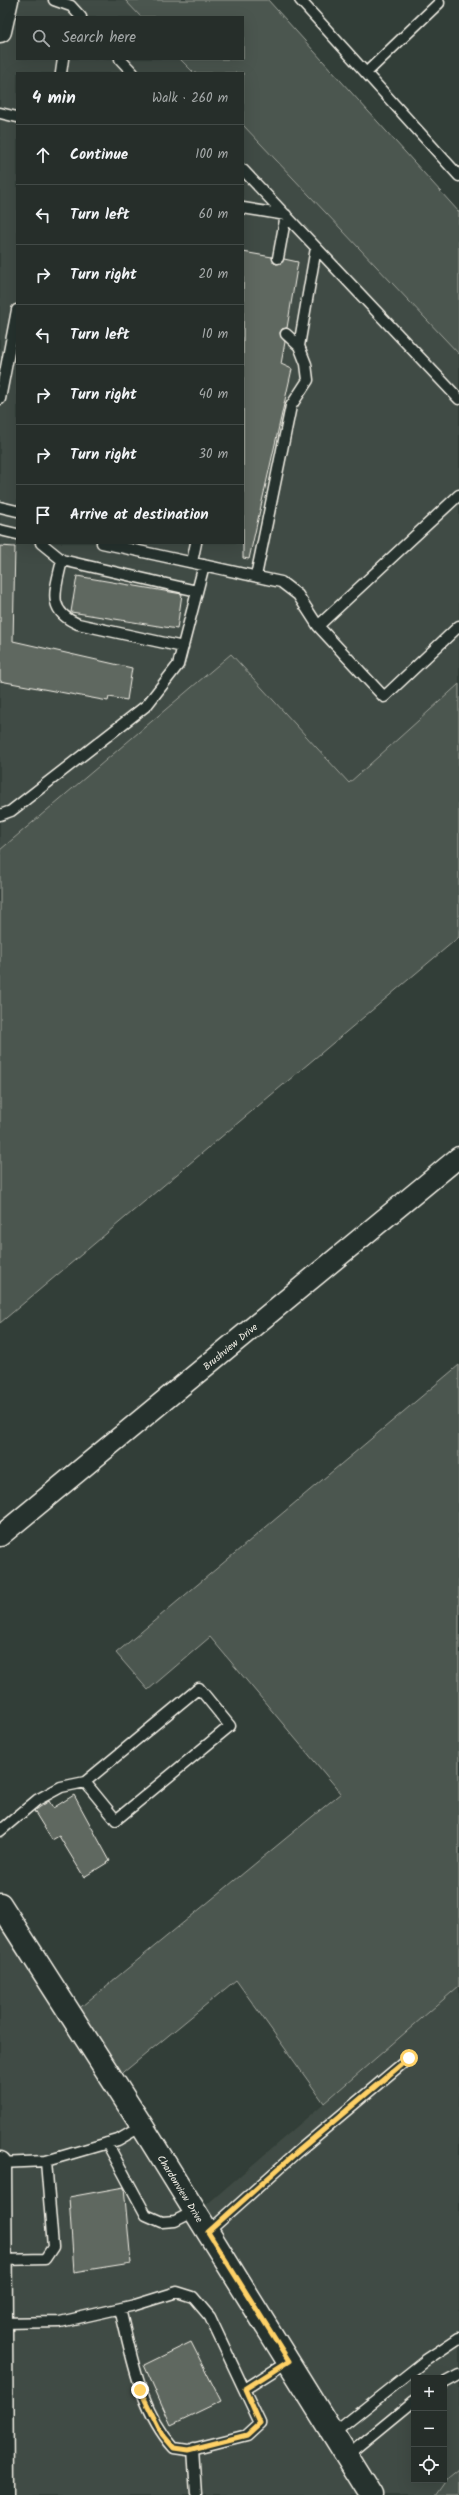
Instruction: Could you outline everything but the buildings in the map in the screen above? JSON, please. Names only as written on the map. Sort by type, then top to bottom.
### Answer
[{"type":"street","points":[[0,32],[7,0]]},
{"type":"street","name":"Brushview Drive","points":[[0,1536],[459,1157]]},
{"type":"street","name":"Chardonview Drive","points":[[0,1904],[196,2211],[371,2495]]},
{"type":"street","points":[[0,2163],[2,2495]]},
{"type":"lane","points":[[54,0],[71,6],[81,16]]},
{"type":"lane","points":[[300,0],[459,176]]},
{"type":"lane","points":[[366,73],[439,3]]},
{"type":"lane","points":[[70,16],[71,6]]},
{"type":"lane","points":[[61,72],[63,60]]},
{"type":"lane","points":[[121,60],[132,72]]},
{"type":"lane","points":[[0,113],[16,117]]},
{"type":"lane","points":[[244,171],[459,399]]},
{"type":"lane","points":[[244,208],[286,215]]},
{"type":"lane","points":[[278,258],[286,215]]},
{"type":"lane","points":[[299,346],[316,248]]},
{"type":"lane","points":[[0,399],[16,315]]},
{"type":"lane","points":[[256,576],[291,406],[308,380],[306,364],[299,346],[286,334]]},
{"type":"lane","points":[[318,626],[459,495]]},
{"type":"lane","points":[[0,507],[16,510]]},
{"type":"lane","points":[[0,530],[16,534]]},
{"type":"lane","points":[[42,544],[62,560],[197,591]]},
{"type":"lane","points":[[112,544],[142,547],[192,562],[281,582],[298,596],[318,626],[384,697],[459,626]]},
{"type":"lane","points":[[192,562],[196,544]]},
{"type":"lane","points":[[62,560],[54,594],[57,608],[65,618],[78,624],[183,647]]},
{"type":"lane","points":[[0,815],[12,811],[147,705],[178,666],[204,565]]},
{"type":"lane","points":[[0,1831],[37,1800],[61,1787],[85,1782],[199,1688],[230,1726],[116,1820],[85,1782]]},
{"type":"lane","points":[[208,2232],[296,2153],[409,2058]]},
{"type":"lane","points":[[0,2163],[46,2161],[118,2140],[142,2126]]},
{"type":"lane","points":[[107,2143],[146,2215],[162,2222],[175,2221],[196,2211]]},
{"type":"lane","points":[[0,2260],[45,2259],[53,2247],[46,2161]]},
{"type":"lane","points":[[0,2323],[60,2322],[120,2309],[177,2292],[193,2297],[210,2317],[260,2423],[247,2435],[193,2448],[174,2448],[162,2434],[140,2390],[120,2309]]},
{"type":"lane","points":[[334,2434],[426,2360],[459,2338]]},
{"type":"lane","points":[[245,2389],[289,2361]]},
{"type":"lane","points":[[447,2382],[459,2375]]},
{"type":"lane","points":[[347,2456],[411,2403]]},
{"type":"lane","points":[[193,2448],[196,2495]]},
{"type":"shaded area","points":[[0,0],[125,0],[140,16],[16,16],[16,60],[181,60],[193,72],[16,72],[16,544],[244,544],[244,126],[459,354],[459,684],[349,783],[231,654],[0,850]]},
{"type":"shaded area","points":[[125,0],[268,0],[459,212],[459,354],[244,126],[244,72],[193,72],[181,60],[244,60],[244,16],[140,16]]},
{"type":"shaded area","points":[[231,654],[349,783],[459,684],[459,937],[0,1323],[0,850]]},
{"type":"shaded area","points":[[459,1365],[459,1986],[324,2103],[236,1980],[113,2081],[71,2015],[341,1793],[210,1637],[148,1690],[116,1653]]},
{"type":"shaded area","points":[[0,1904],[197,2213],[459,1986],[459,2469],[447,2479],[447,2375],[411,2375],[411,2483],[444,2483],[436,2495],[0,2495]]},
{"type":"shaded area","points":[[459,2469],[459,2495],[436,2495],[444,2483],[447,2483],[448,2478]]},
{"type":"route","points":[[140,2390],[162,2434],[174,2448],[188,2450],[247,2435],[260,2423],[245,2389],[289,2361],[208,2232],[296,2153],[409,2058]]}]
